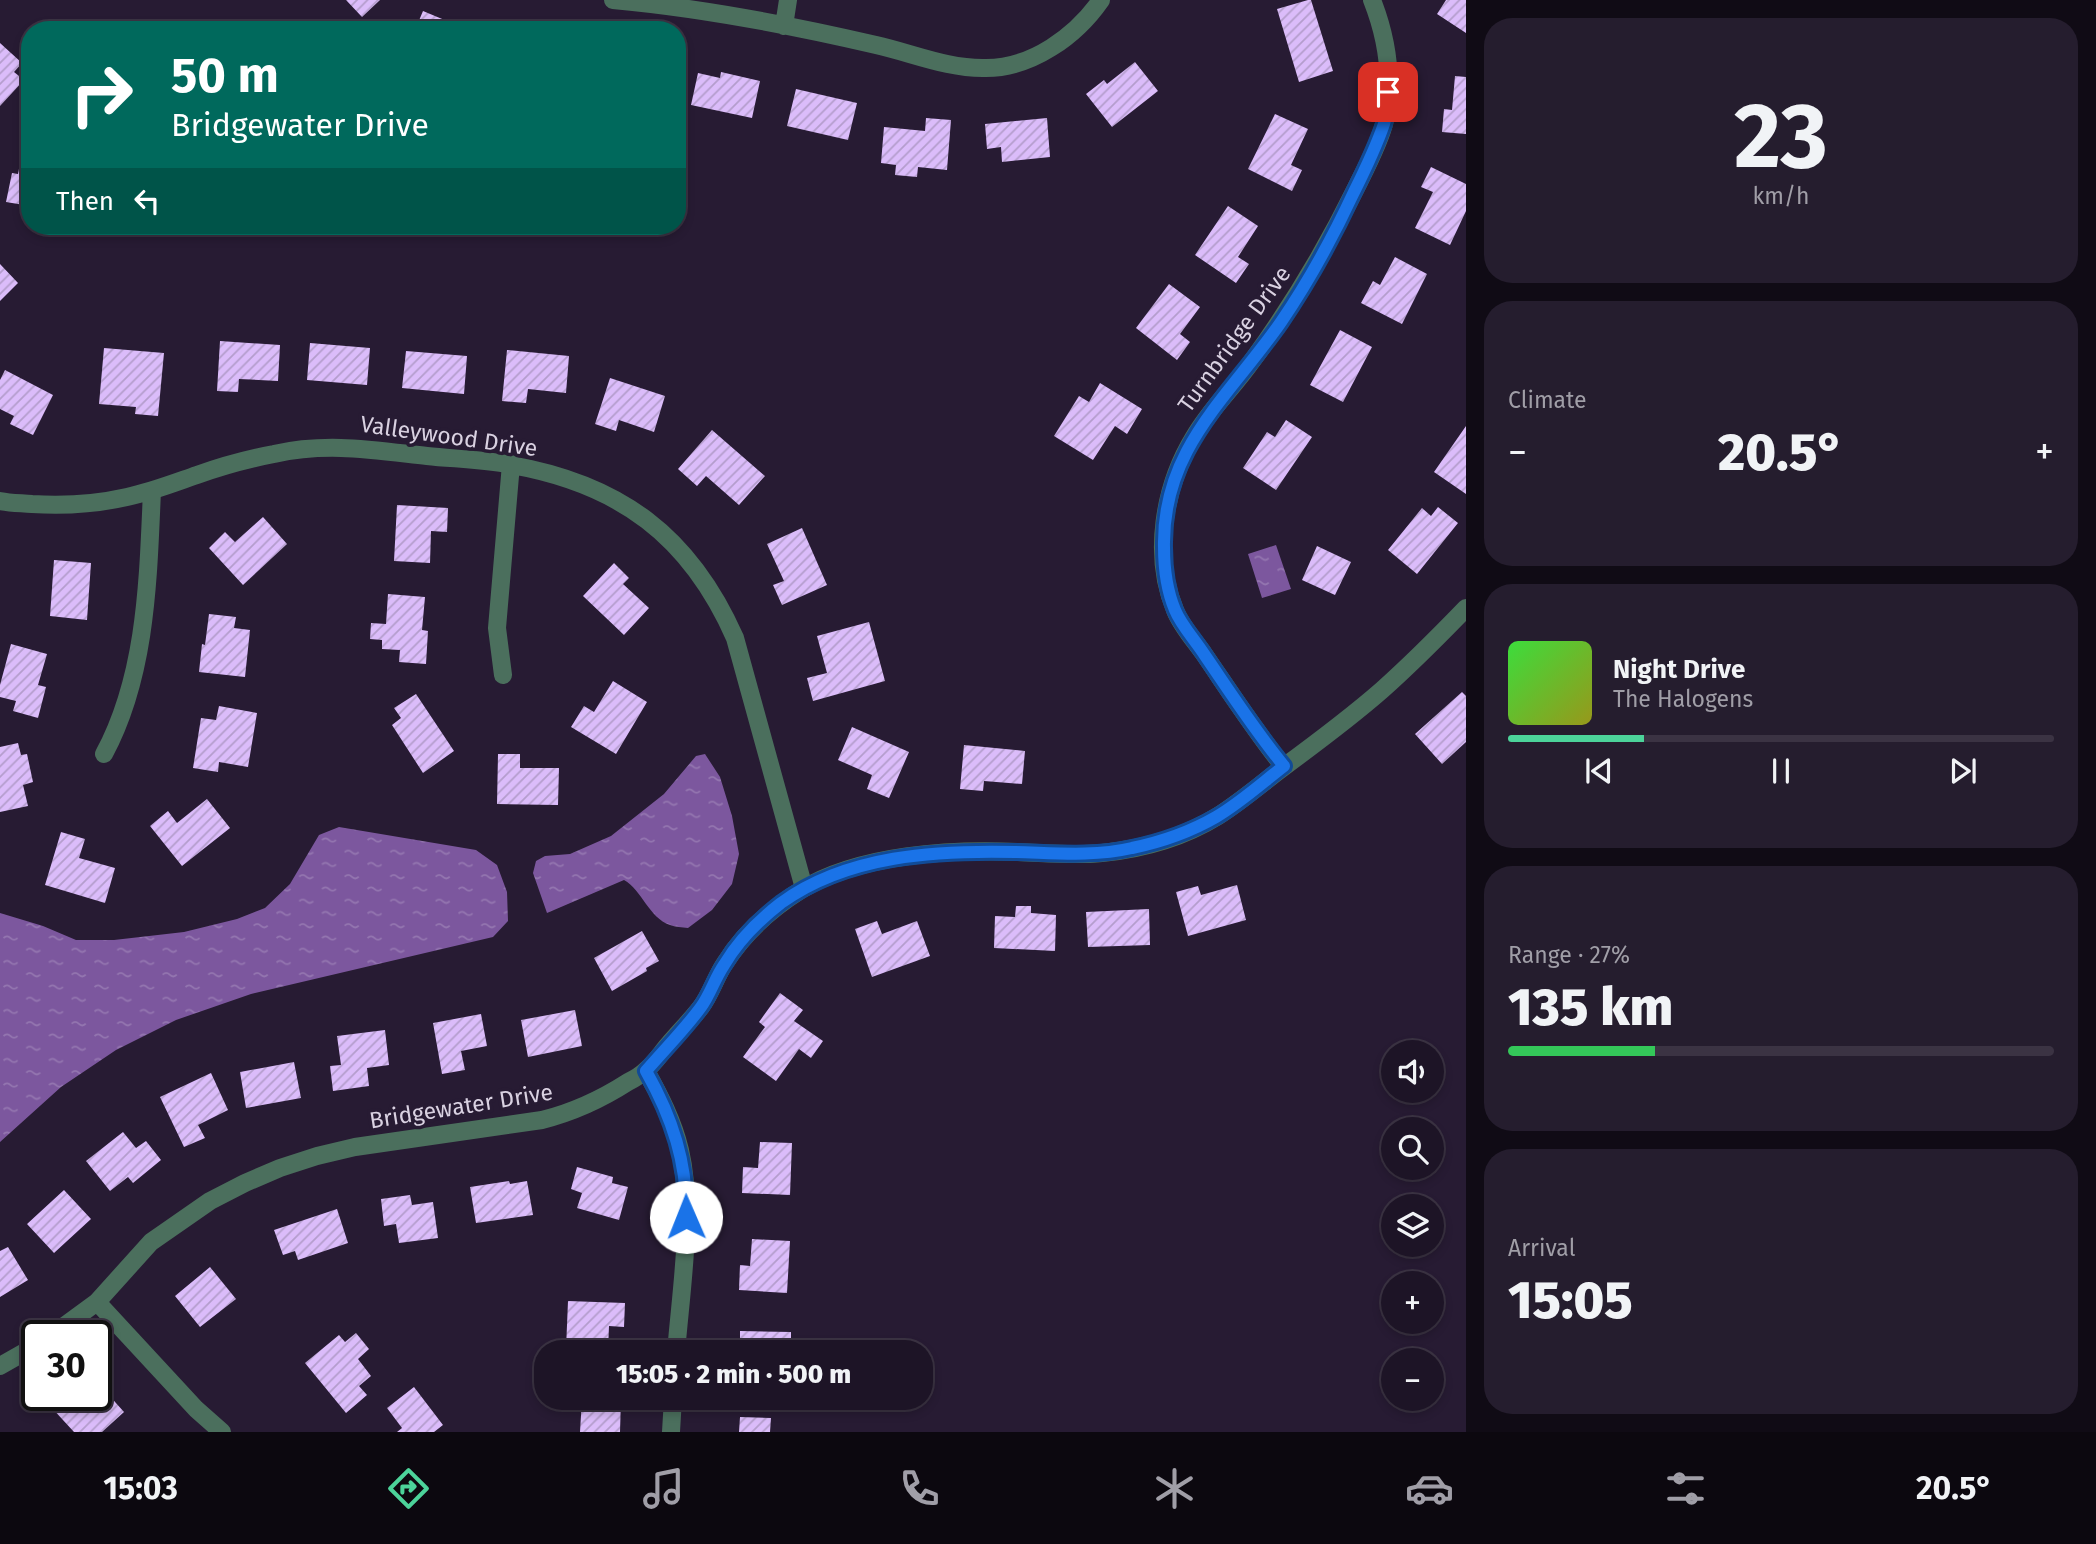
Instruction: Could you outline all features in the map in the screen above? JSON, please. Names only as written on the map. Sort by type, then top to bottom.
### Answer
[{"type":"street","points":[[613,0],[715,12],[877,45],[957,66],[985,68],[1017,62],[1058,43],[1076,29],[1101,0]]},
{"type":"street","points":[[784,26],[788,0]]},
{"type":"street","name":"Turnbridge Drive","points":[[1284,766],[1265,744],[1175,612],[1164,558],[1164,533],[1173,482],[1194,435],[1255,358],[1311,274],[1339,225],[1384,122],[1388,66],[1385,39],[1372,0]]},
{"type":"street","name":"Valleywood Drive","points":[[0,501],[52,505],[124,498],[273,454],[338,446],[511,464],[562,478],[605,494],[624,504],[670,540],[708,585],[723,611],[735,638],[804,888]]},
{"type":"street","points":[[503,675],[497,628],[511,464]]},
{"type":"street","points":[[104,754],[117,730],[128,695],[141,635],[152,491]]},
{"type":"street","name":"Bridgewater Drive","points":[[73,1320],[97,1303],[151,1242],[177,1222],[222,1195],[280,1168],[355,1147],[541,1120],[589,1105],[646,1071],[703,1005],[725,962],[741,941],[760,921],[804,888],[855,867],[923,855],[969,852],[1100,853],[1131,849],[1191,830],[1218,816],[1334,730],[1382,690],[1466,608]]},
{"type":"street","points":[[646,1071],[671,1121],[685,1175],[687,1203],[677,1340]]},
{"type":"street","points":[[97,1303],[196,1409],[222,1432]]},
{"type":"street","points":[[0,1366],[21,1354]]},
{"type":"street","points":[[671,1432],[672,1410]]},
{"type":"water","points":[[1276,545],[1291,589],[1262,598],[1248,554]]},
{"type":"water","points":[[705,754],[720,777],[732,816],[739,854],[732,884],[712,910],[688,928],[670,925],[656,916],[636,890],[624,880],[547,913],[533,873],[536,861],[545,856],[570,854],[611,836],[664,794],[696,756]]},
{"type":"water","points":[[339,827],[476,850],[497,865],[507,892],[508,921],[493,937],[251,994],[176,1020],[116,1050],[61,1087],[0,1142],[0,913],[43,926],[76,940],[114,940],[184,932],[237,919],[265,908],[290,884],[319,835]]},
{"type":"building","points":[[346,0],[380,0],[362,17]]},
{"type":"building","points":[[1311,0],[1333,71],[1299,82],[1277,9]]},
{"type":"building","points":[[1446,0],[1466,0],[1466,33],[1437,14]]},
{"type":"building","points":[[423,11],[447,21],[419,21]]},
{"type":"building","points":[[0,43],[21,62],[14,72],[21,78],[21,83],[0,106]]},
{"type":"building","points":[[1135,62],[1158,91],[1112,127],[1086,94],[1104,80],[1107,84]]},
{"type":"building","points":[[721,72],[760,81],[752,118],[691,105],[698,73],[720,78]]},
{"type":"building","points":[[1455,76],[1466,77],[1466,134],[1442,132],[1444,109],[1452,110]]},
{"type":"building","points":[[796,89],[857,103],[848,140],[787,126]]},
{"type":"building","points":[[1275,114],[1308,129],[1291,165],[1302,170],[1292,191],[1248,169]]},
{"type":"building","points":[[926,118],[951,120],[947,170],[918,167],[917,177],[895,175],[896,165],[881,163],[884,127],[925,131]]},
{"type":"building","points":[[1047,118],[1050,157],[1002,162],[1001,147],[987,149],[985,124]]},
{"type":"building","points":[[21,158],[21,204],[6,202],[12,173],[18,174]]},
{"type":"building","points":[[1431,167],[1466,184],[1466,211],[1450,245],[1415,228],[1433,192],[1421,187]]},
{"type":"building","points":[[1228,206],[1258,226],[1238,257],[1249,264],[1236,283],[1195,255]]},
{"type":"building","points":[[1395,257],[1427,274],[1402,324],[1361,303],[1373,281],[1380,285]]},
{"type":"building","points":[[0,264],[18,283],[0,301]]},
{"type":"building","points":[[1169,284],[1200,307],[1180,334],[1190,342],[1177,360],[1136,328]]},
{"type":"building","points":[[1340,330],[1372,347],[1343,402],[1310,385]]},
{"type":"building","points":[[220,341],[280,345],[278,381],[239,379],[238,392],[217,391]]},
{"type":"building","points":[[310,343],[370,348],[367,385],[307,380]]},
{"type":"building","points":[[104,348],[164,353],[158,416],[135,414],[136,407],[99,404]]},
{"type":"building","points":[[507,350],[569,356],[566,393],[528,389],[526,403],[502,401]]},
{"type":"building","points":[[406,351],[467,356],[464,394],[402,388]]},
{"type":"building","points":[[5,370],[53,395],[33,435],[10,424],[14,416],[0,409],[0,380]]},
{"type":"building","points":[[610,378],[665,396],[654,432],[619,420],[616,431],[595,424]]},
{"type":"building","points":[[1100,383],[1142,409],[1127,434],[1115,426],[1093,460],[1054,436],[1079,396],[1089,402]]},
{"type":"building","points":[[1286,420],[1312,437],[1276,490],[1243,468],[1267,432],[1275,437]]},
{"type":"building","points":[[1466,426],[1466,494],[1434,472]]},
{"type":"building","points":[[712,430],[765,476],[739,505],[706,476],[697,486],[678,469]]},
{"type":"building","points":[[397,505],[448,508],[447,532],[431,531],[430,563],[394,561]]},
{"type":"building","points":[[1438,507],[1458,523],[1417,574],[1388,550],[1422,508],[1431,516]]},
{"type":"building","points":[[263,517],[287,544],[243,585],[209,548],[225,532],[235,542]]},
{"type":"building","points":[[802,528],[827,585],[782,605],[773,585],[784,581],[767,544]]},
{"type":"building","points":[[1317,546],[1351,562],[1335,595],[1302,580]]},
{"type":"building","points":[[54,560],[91,563],[87,620],[50,616]]},
{"type":"building","points":[[614,563],[629,578],[623,584],[649,608],[624,635],[583,596]]},
{"type":"building","points":[[388,594],[425,597],[422,630],[428,631],[426,664],[399,662],[400,650],[382,649],[382,640],[370,639],[371,623],[386,624]]},
{"type":"building","points":[[209,614],[236,617],[234,628],[250,630],[245,677],[199,672]]},
{"type":"building","points":[[869,622],[885,681],[813,701],[807,678],[827,673],[817,636]]},
{"type":"building","points":[[11,644],[47,654],[38,685],[46,687],[38,718],[13,711],[16,701],[0,697],[0,685]]},
{"type":"building","points":[[613,681],[647,702],[616,754],[571,727],[584,706],[594,712]]},
{"type":"building","points":[[1462,692],[1466,696],[1466,742],[1442,764],[1415,734]]},
{"type":"building","points":[[416,694],[454,751],[423,773],[392,725],[401,718],[394,708]]},
{"type":"building","points":[[219,706],[257,713],[248,767],[219,762],[218,772],[193,768],[201,718],[216,720]]},
{"type":"building","points":[[852,727],[909,752],[889,798],[867,789],[872,775],[838,760]]},
{"type":"building","points":[[18,743],[21,755],[27,754],[33,782],[23,785],[28,806],[0,812],[0,747]]},
{"type":"building","points":[[964,745],[1025,751],[1022,784],[984,781],[983,791],[960,789]]},
{"type":"building","points":[[498,754],[520,754],[520,768],[559,768],[558,805],[497,804]]},
{"type":"building","points":[[207,799],[230,828],[182,866],[150,826],[168,811],[177,823]]},
{"type":"building","points":[[61,832],[85,839],[79,858],[115,868],[105,903],[45,885]]},
{"type":"building","points":[[1237,885],[1246,920],[1188,936],[1176,892],[1198,886],[1201,895]]},
{"type":"building","points":[[1016,906],[1031,906],[1031,913],[1056,915],[1055,951],[994,948],[995,916],[1015,917]]},
{"type":"building","points":[[1149,909],[1150,945],[1088,947],[1086,912]]},
{"type":"building","points":[[877,921],[882,934],[917,921],[930,956],[872,977],[855,929]]},
{"type":"building","points":[[642,931],[659,961],[612,991],[594,958]]},
{"type":"building","points":[[780,993],[803,1010],[794,1021],[823,1041],[811,1058],[799,1049],[776,1081],[743,1057],[765,1027],[759,1022]]},
{"type":"building","points":[[575,1010],[582,1046],[528,1057],[521,1020]]},
{"type":"building","points":[[481,1014],[487,1046],[461,1051],[465,1070],[442,1074],[433,1023]]},
{"type":"building","points":[[385,1030],[389,1065],[367,1068],[369,1086],[333,1091],[330,1066],[341,1065],[337,1036]]},
{"type":"building","points":[[294,1062],[301,1098],[246,1108],[240,1072]]},
{"type":"building","points":[[211,1073],[228,1110],[198,1125],[205,1138],[184,1147],[160,1097]]},
{"type":"building","points":[[123,1132],[136,1148],[146,1141],[161,1160],[133,1183],[128,1177],[110,1191],[86,1161]]},
{"type":"building","points":[[760,1142],[792,1143],[790,1195],[742,1193],[743,1167],[758,1168]]},
{"type":"building","points":[[577,1167],[613,1177],[612,1183],[628,1187],[619,1220],[577,1208],[582,1193],[571,1189]]},
{"type":"building","points":[[509,1181],[510,1184],[527,1181],[533,1215],[476,1223],[470,1187]]},
{"type":"building","points":[[64,1190],[91,1219],[54,1253],[27,1224]]},
{"type":"building","points":[[410,1195],[412,1205],[433,1202],[438,1238],[399,1243],[396,1224],[384,1226],[381,1199]]},
{"type":"building","points":[[337,1209],[348,1243],[298,1260],[295,1251],[283,1255],[274,1230]]},
{"type":"building","points":[[752,1239],[790,1241],[787,1293],[739,1290],[740,1265],[750,1266]]},
{"type":"building","points":[[8,1247],[28,1280],[0,1297],[0,1251]]},
{"type":"building","points":[[210,1267],[236,1299],[200,1327],[175,1296]]},
{"type":"building","points":[[568,1301],[625,1303],[624,1327],[609,1326],[608,1340],[566,1340]]},
{"type":"building","points":[[740,1331],[791,1332],[791,1340],[740,1340]]},
{"type":"building","points":[[356,1333],[369,1349],[358,1359],[371,1376],[359,1386],[367,1395],[346,1413],[305,1363],[339,1335],[345,1342]]},
{"type":"building","points":[[414,1387],[443,1425],[434,1432],[397,1432],[402,1428],[387,1408]]},
{"type":"building","points":[[112,1399],[124,1412],[102,1432],[74,1432],[55,1411],[112,1411]]},
{"type":"building","points":[[581,1410],[621,1410],[620,1432],[580,1432]]},
{"type":"building","points":[[740,1417],[771,1418],[770,1432],[739,1432]]},
{"type":"route","points":[[686,1217],[685,1175],[680,1148],[666,1108],[646,1071],[703,1005],[725,962],[741,941],[782,903],[829,876],[882,861],[969,852],[1062,855],[1100,853],[1161,841],[1218,816],[1284,766],[1265,744],[1175,612],[1164,558],[1167,507],[1173,482],[1194,435],[1281,321],[1339,225],[1384,122],[1388,92]]}]
